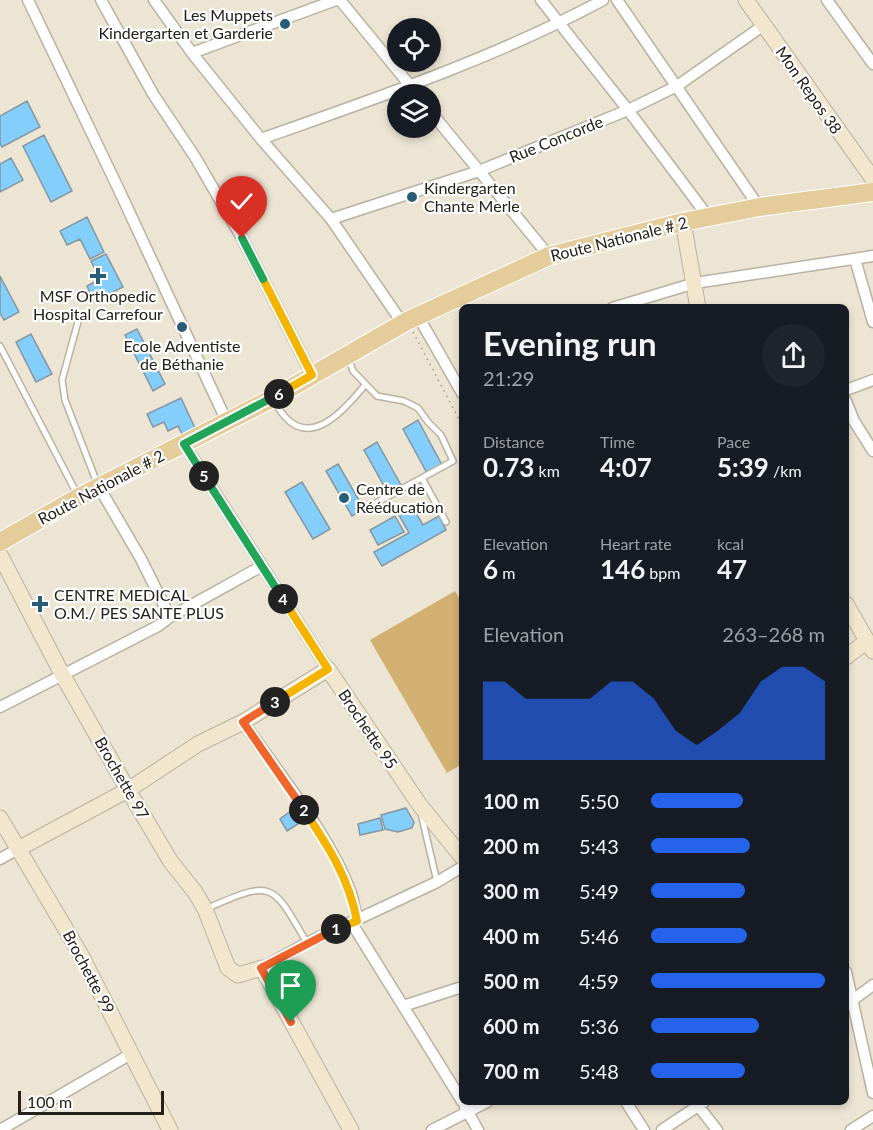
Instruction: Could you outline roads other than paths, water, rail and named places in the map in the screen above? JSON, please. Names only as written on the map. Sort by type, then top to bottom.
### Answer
[{"type":"main road","name":"Route Nationale # 2","points":[[0,542],[80,497],[273,398],[409,320],[549,256],[683,222],[759,207],[873,192]]},
{"type":"street","points":[[28,0],[226,422]]},
{"type":"street","points":[[101,0],[153,94],[195,157],[242,238],[312,375]]},
{"type":"street","points":[[154,0],[192,53],[261,139],[331,219],[459,389]]},
{"type":"street","points":[[192,53],[338,0],[408,84]]},
{"type":"street","points":[[541,0],[709,218]]},
{"type":"street","points":[[426,84],[560,23],[603,0]]},
{"type":"street","points":[[617,0],[759,207]]},
{"type":"street","name":"Mon Repos 38","points":[[746,0],[873,179]]},
{"type":"street","points":[[827,0],[873,64]]},
{"type":"street","name":"Rue Concorde","points":[[331,219],[479,171],[628,110],[677,86],[764,25]]},
{"type":"street","points":[[261,139],[387,98]]},
{"type":"street","points":[[441,124],[549,256]]},
{"type":"street","points":[[683,222],[698,304]]},
{"type":"street","points":[[625,304],[695,283],[873,256]]},
{"type":"street","points":[[855,259],[873,322]]},
{"type":"street","points":[[849,389],[873,380]]},
{"type":"street","points":[[849,408],[873,451]]},
{"type":"street","name":"Brochette 95","points":[[184,444],[328,669],[419,804],[459,853]]},
{"type":"street","points":[[99,487],[141,559],[170,617]]},
{"type":"street","name":"Brochette 97","points":[[0,555],[62,674],[128,790],[171,862],[195,892],[205,909],[228,968],[238,975],[261,968]]},
{"type":"street","points":[[0,707],[158,626],[262,566]]},
{"type":"street","points":[[849,609],[870,646],[849,656]]},
{"type":"street","points":[[0,859],[128,790],[198,744],[243,722],[328,669]]},
{"type":"street","points":[[243,722],[293,793],[335,859],[352,896],[354,921],[459,1097]]},
{"type":"street","name":"Brochette 99","points":[[0,818],[81,955],[170,1130]]},
{"type":"street","points":[[351,1130],[261,968],[307,943],[437,882],[459,869]]},
{"type":"street","points":[[873,985],[849,1003],[873,1094]]},
{"type":"street","points":[[403,1006],[459,988]]},
{"type":"street","points":[[0,1130],[131,1054]]},
{"type":"street","points":[[432,1130],[464,1105],[478,1130]]},
{"type":"street","points":[[628,1105],[644,1130]]},
{"type":"street","points":[[662,1130],[698,1105]]},
{"type":"street","points":[[700,1105],[717,1130]]},
{"type":"street","points":[[851,1130],[873,1116]]},
{"type":"lane","points":[[79,318],[62,380],[65,400],[99,487]]},
{"type":"lane","points":[[0,346],[80,497]]},
{"type":"lane","points":[[348,356],[353,371],[377,396],[404,400],[415,405],[441,435],[453,461],[374,504]]},
{"type":"lane","points":[[273,398],[282,416],[296,426],[306,429],[326,423],[335,417],[350,404],[365,385]]},
{"type":"lane","points":[[422,478],[446,522]]},
{"type":"lane","points":[[419,804],[437,882]]},
{"type":"lane","points":[[205,909],[244,892],[254,890],[272,892],[284,903],[307,943]]},
{"type":"place","name":"Les Muppets Kindergarten et Garderie","points":[[285,24]]},
{"type":"place","name":"Kindergarten Chante Merle","points":[[412,197]]},
{"type":"place","name":"MSF Orthopedic Hospital Carrefour","points":[[98,276]]},
{"type":"place","name":"Ecole Adventiste de Béthanie","points":[[182,327]]},
{"type":"place","name":"Centre de Rééducation","points":[[344,498]]},
{"type":"place","name":"CENTRE MEDICAL O.M./ PES SANTE PLUS","points":[[40,604]]}]
